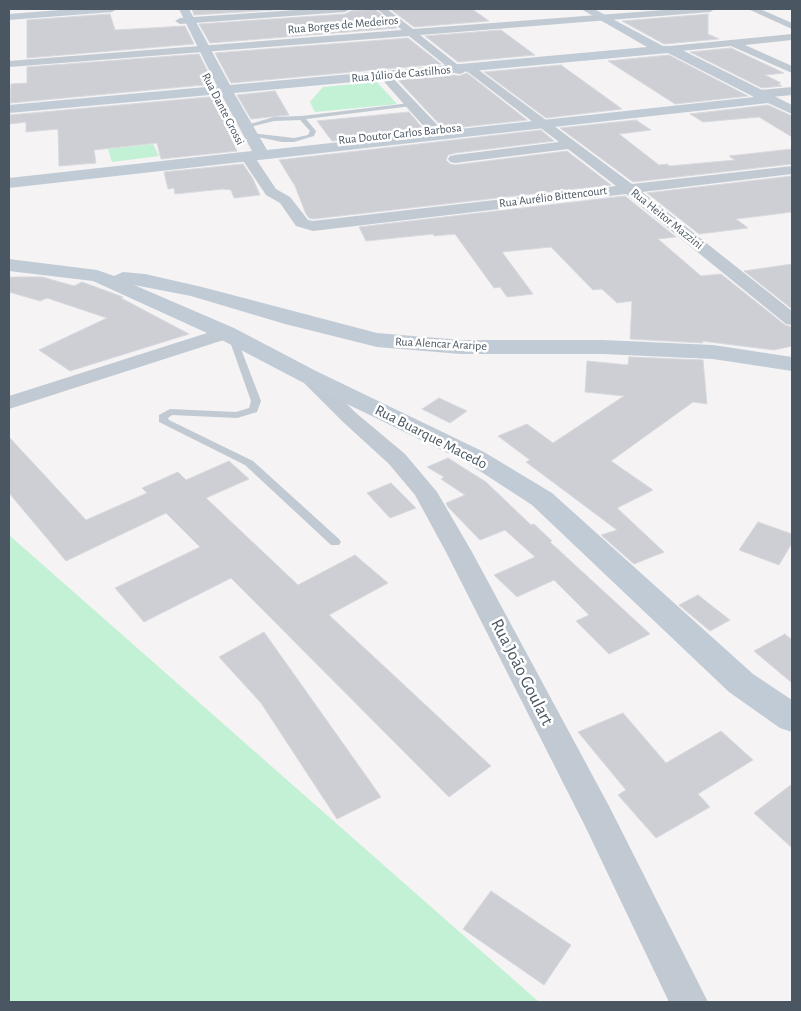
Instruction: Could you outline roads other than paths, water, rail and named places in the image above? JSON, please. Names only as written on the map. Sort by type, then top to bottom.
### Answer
[{"type":"street","points":[[9,17],[112,9]]},
{"type":"street","name":"Rua Dante Grossi","points":[[173,9],[185,17],[198,48],[253,153],[271,192],[286,200],[302,224],[313,226]]},
{"type":"street","points":[[185,17],[345,9]]},
{"type":"street","name":"Rua Heitor Mazzini","points":[[382,9],[408,31],[572,144],[792,320]]},
{"type":"street","name":"Rua Borges de Medeiros","points":[[651,12],[667,9]]},
{"type":"street","name":"Rua Borges de Medeiros","points":[[9,62],[408,31],[595,13],[710,9]]},
{"type":"street","points":[[752,9],[792,26]]},
{"type":"street","points":[[595,13],[668,51],[792,110]]},
{"type":"street","name":"Rua Júlio de Castilhos","points":[[9,111],[668,51],[792,37]]},
{"type":"street","name":"Rua Júlio de Castilhos","points":[[736,44],[792,41]]},
{"type":"street","points":[[736,44],[792,70]]},
{"type":"street","points":[[385,77],[437,133]]},
{"type":"street","name":"Rua Doutor Carlos Barbosa","points":[[9,183],[120,168],[765,96],[792,91]]},
{"type":"street","name":"Rua Dante Grossi","points":[[220,92],[248,130],[253,153]]},
{"type":"street","name":"Rua Doutor Carlos Barbosa","points":[[765,96],[792,96]]},
{"type":"street","points":[[455,159],[572,144]]},
{"type":"street","name":"Rua Doutor Carlos Barbosa","points":[[9,178],[120,168]]},
{"type":"street","name":"Rua Aurélio Bittencourt","points":[[313,226],[792,170]]},
{"type":"street","name":"Rua Buarque Macedo","points":[[9,265],[97,276],[229,334],[308,376],[475,457],[542,499],[741,683],[792,718]]},
{"type":"street","points":[[9,272],[46,269]]},
{"type":"street","name":"Rua Alencar Araripe","points":[[97,276],[145,280],[195,291],[293,319],[377,340],[461,347],[603,347],[713,352],[792,364]]},
{"type":"street","points":[[9,403],[229,334]]},
{"type":"street","name":"Rua João Goulart","points":[[308,376],[397,459],[425,492],[459,552],[592,807],[689,1002]]},
{"type":"lane","points":[[248,130],[274,119],[410,105]]},
{"type":"lane","points":[[248,130],[294,140],[311,136],[313,131],[305,117]]},
{"type":"lane","points":[[229,334],[256,401],[253,410],[237,415],[170,412],[163,417],[164,422],[249,463],[335,542]]}]
